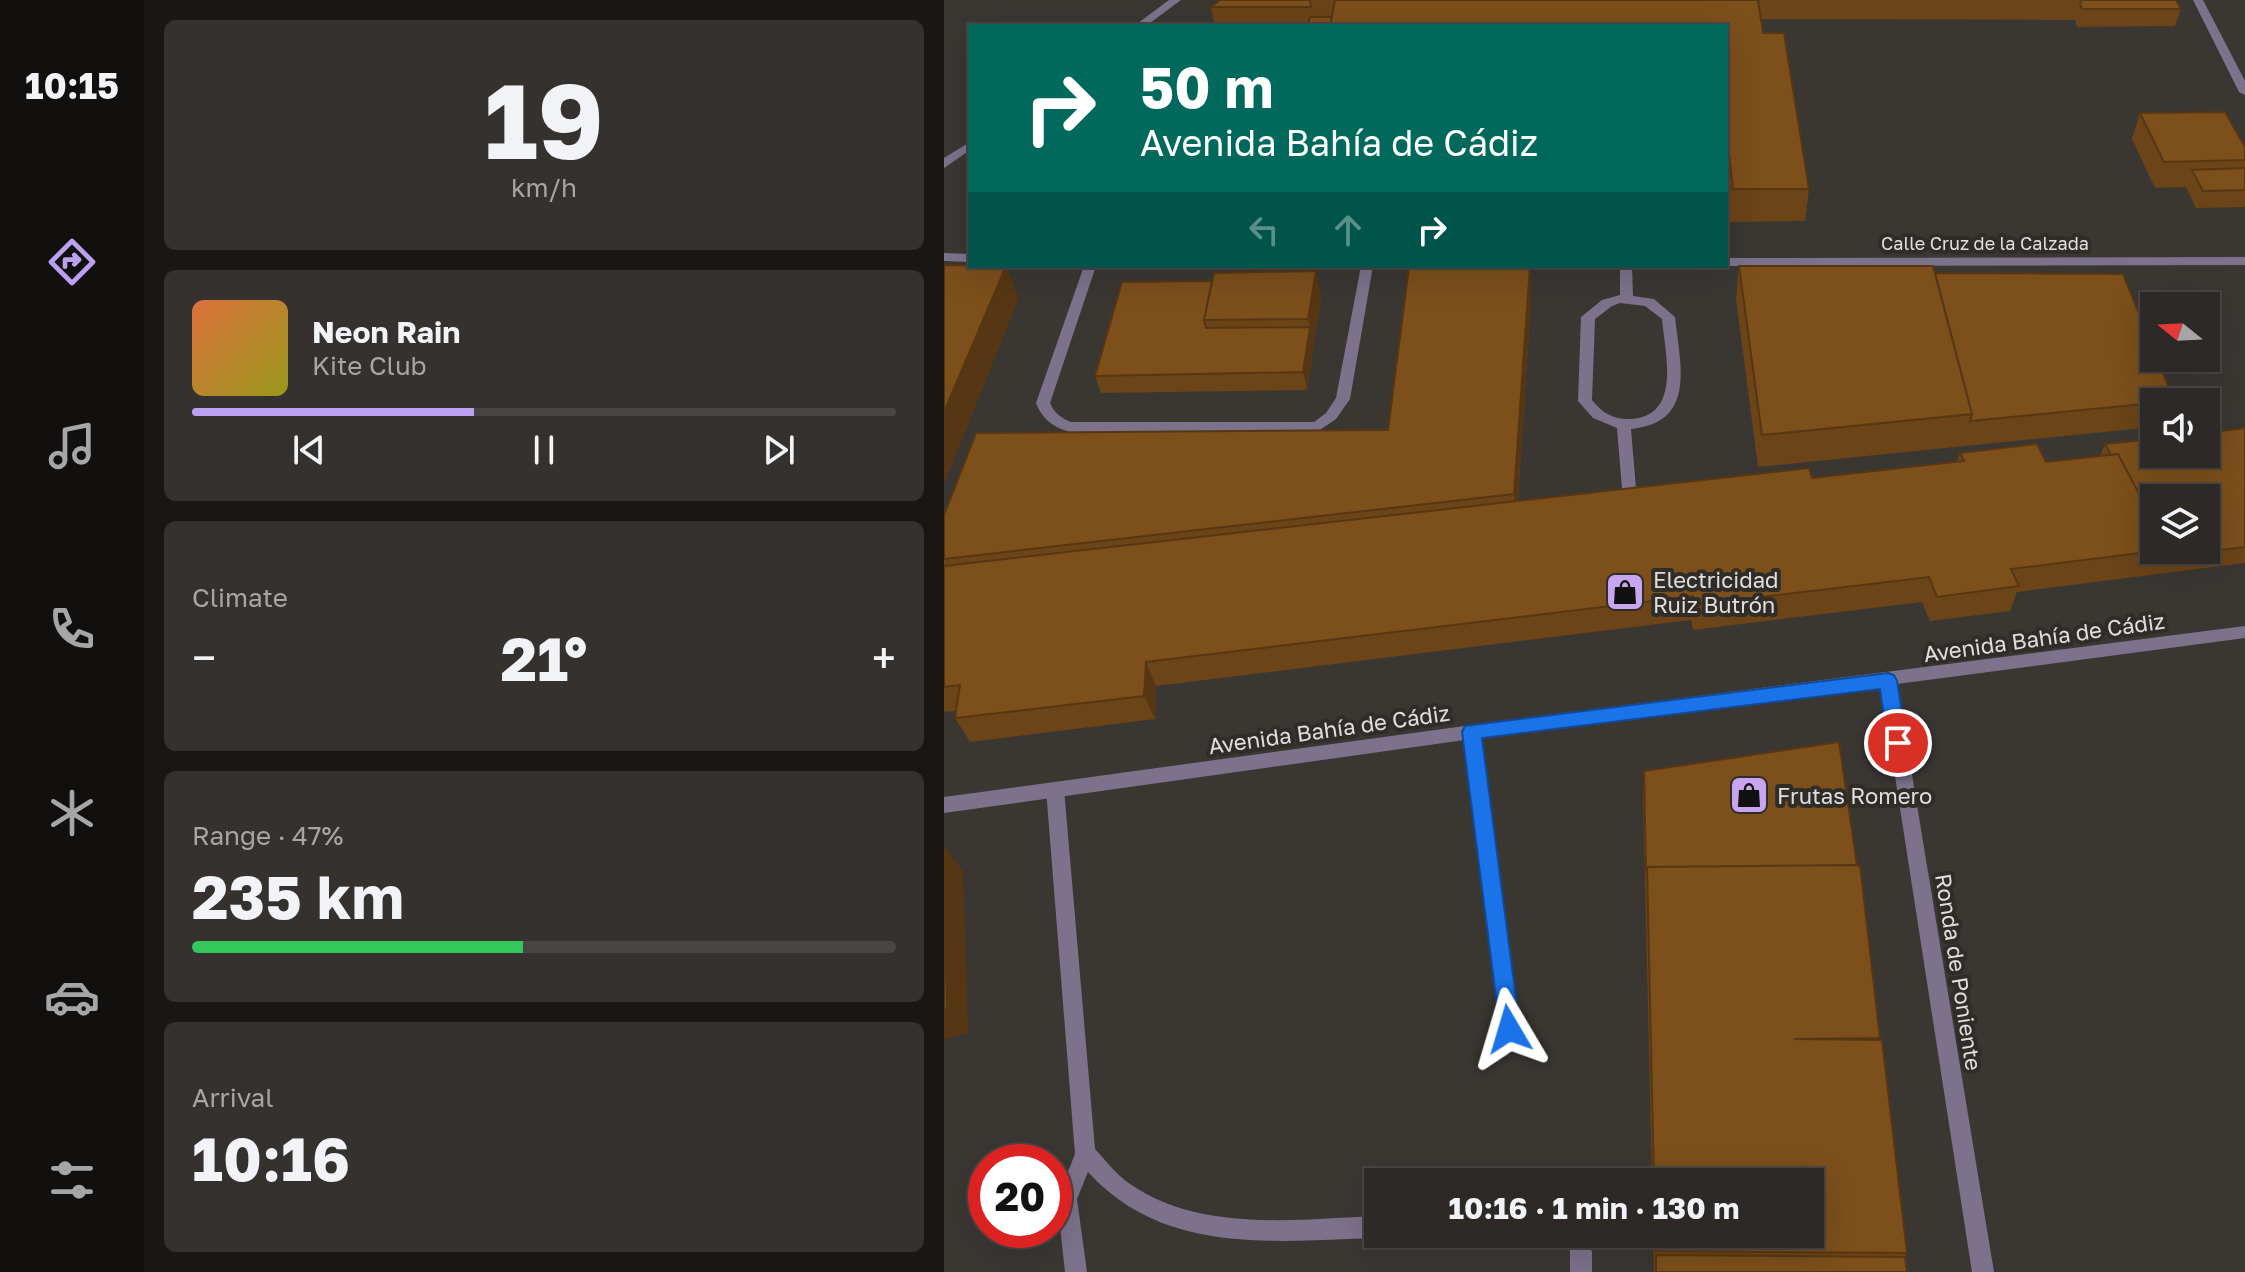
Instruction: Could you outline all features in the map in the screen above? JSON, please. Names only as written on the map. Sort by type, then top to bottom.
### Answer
[{"type":"street","points":[[1142,24],[1176,0]]},
{"type":"street","points":[[2198,0],[2245,92]]},
{"type":"street","points":[[944,164],[968,146]]},
{"type":"street","points":[[944,257],[968,258]]},
{"type":"street","name":"Calle Cruz de la Calzada","points":[[1728,262],[2245,261]]},
{"type":"street","points":[[1089,268],[1043,403],[1047,414],[1056,422],[1070,427],[1317,427],[1331,416],[1343,399],[1367,268]]},
{"type":"street","points":[[1626,268],[1627,299]]},
{"type":"street","points":[[1627,299],[1649,302],[1668,317],[1674,398],[1660,417],[1648,422],[1624,424],[1603,419],[1591,411],[1585,401],[1585,327],[1588,317],[1596,309],[1627,299]]},
{"type":"street","points":[[1624,424],[1630,501]]},
{"type":"street","name":"Avenida Bahía de Cádiz","points":[[944,805],[1472,732],[1888,681],[2245,632]]},
{"type":"street","name":"Ronda de Poniente","points":[[1888,681],[1983,1272]]},
{"type":"street","points":[[1472,732],[1509,1029]]},
{"type":"street","points":[[1055,789],[1085,1154],[1067,1199],[1076,1272]]},
{"type":"street","points":[[1085,1154],[1123,1192],[1164,1216],[1212,1228],[1364,1227]]},
{"type":"street","points":[[1579,1248],[1581,1272]]},
{"type":"building","points":[[1220,0],[1310,0],[1311,7],[1211,7]]},
{"type":"building","points":[[1335,0],[1758,0],[1763,33],[1784,33],[1809,189],[1733,189],[1728,143],[1728,24],[1330,24]]},
{"type":"building","points":[[2081,0],[2176,0],[2181,9],[2082,9]]},
{"type":"building","points":[[1310,17],[1332,17],[1330,24],[1308,24]]},
{"type":"building","points":[[2225,112],[2245,147],[2245,160],[2164,162],[2140,113]]},
{"type":"building","points":[[2245,168],[2245,190],[2203,191],[2192,170]]},
{"type":"building","points":[[944,265],[1005,268],[944,412]]},
{"type":"building","points":[[1739,266],[1933,266],[1972,414],[1762,435]]},
{"type":"building","points":[[1409,268],[1530,268],[1514,494],[944,559],[944,515],[976,433],[1388,430]]},
{"type":"building","points":[[1316,271],[1308,319],[1204,320],[1214,273]]},
{"type":"building","points":[[1935,273],[2123,274],[2140,316],[2140,372],[2163,372],[2169,388],[2140,388],[2140,404],[1970,421],[1972,414]]},
{"type":"building","points":[[1212,281],[1204,320],[1206,328],[1310,327],[1303,372],[1095,376],[1122,282]]},
{"type":"building","points":[[2245,428],[2245,547],[2220,550],[2220,484],[2140,484],[2140,496],[2118,454],[2111,455],[2105,444],[2140,440],[2140,468],[2220,468],[2220,431]]},
{"type":"building","points":[[2037,444],[2046,462],[2118,454],[2140,496],[2140,553],[2011,569],[2019,586],[1937,597],[1929,577],[1695,605],[1693,596],[1146,662],[1144,696],[955,718],[960,685],[944,687],[944,566],[1809,468],[1812,478],[1964,461],[1960,453]]},
{"type":"building","points":[[1839,742],[1857,865],[1647,867],[1646,873],[1644,771]]},
{"type":"building","points":[[1860,865],[1880,1038],[1794,1039],[1882,1040],[1907,1253],[1656,1251],[1656,1248],[1824,1248],[1824,1168],[1654,1168],[1647,867]]},
{"type":"building","points":[[944,894],[947,1008],[944,1009]]},
{"type":"building","points":[[1656,1255],[1905,1257],[1907,1272],[1656,1272]]},
{"type":"place","name":"Electricidad Ruiz Butrón","points":[[1625,592]]},
{"type":"place","name":"Frutas Romero","points":[[1749,795]]},
{"type":"route","points":[[1509,1029],[1472,732],[1888,681],[1898,743]]}]
